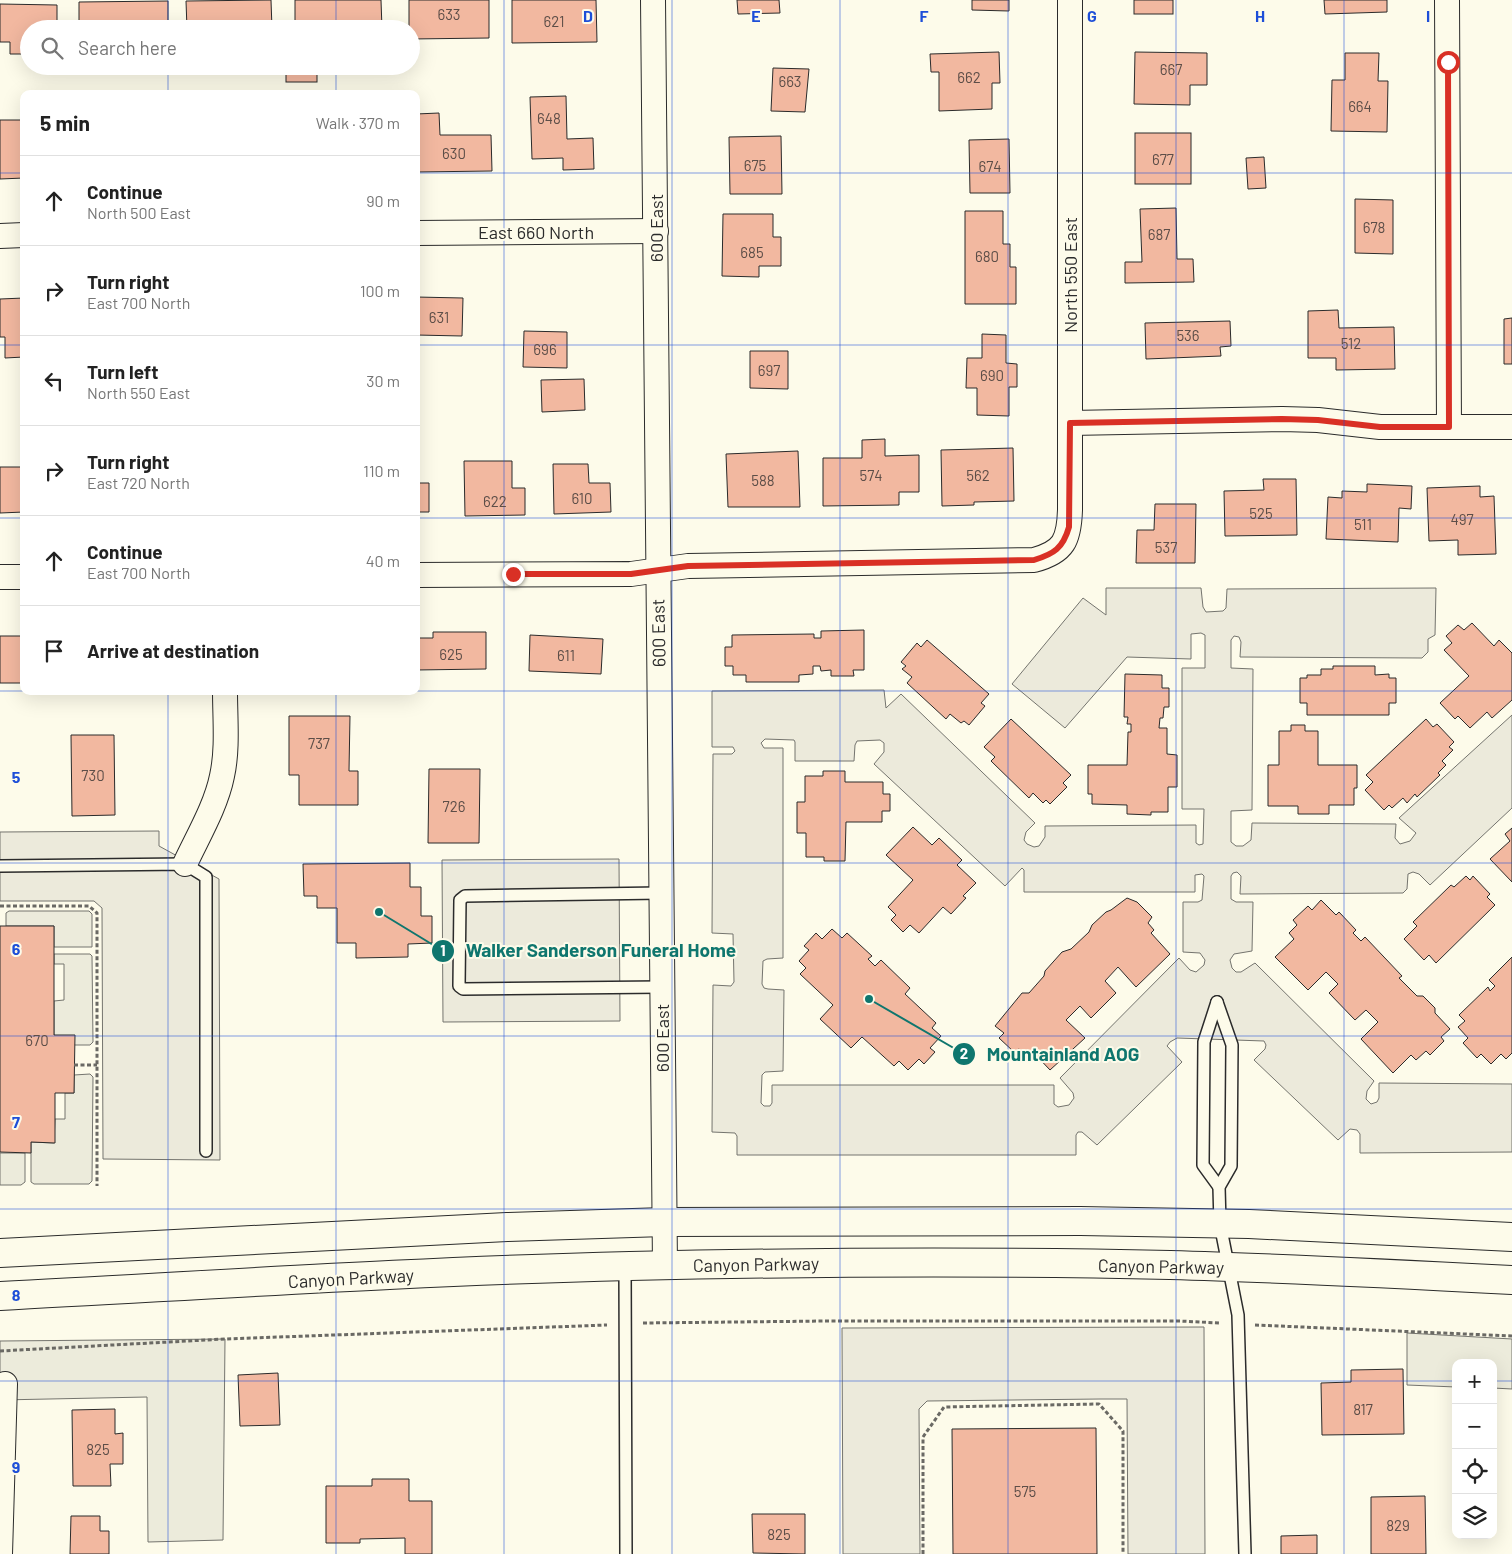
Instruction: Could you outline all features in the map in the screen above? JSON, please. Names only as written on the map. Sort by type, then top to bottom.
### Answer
[{"type":"highway","points":[[0,1253],[488,1228],[664,1222],[1080,1221],[1220,1224],[1512,1237]]},
{"type":"highway","name":"Canyon Parkway","points":[[0,1296],[465,1272],[625,1266],[989,1263],[1229,1267],[1512,1280]]},
{"type":"street","name":"600 East","points":[[653,0],[664,1266]]},
{"type":"street","name":"North 550 East","points":[[657,570],[688,566],[1034,560],[1049,556],[1059,548],[1067,536],[1069,527],[1070,0]]},
{"type":"street","points":[[1447,0],[1449,427]]},
{"type":"street","name":"East 660 North","points":[[420,233],[656,231]]},
{"type":"street","points":[[0,236],[20,235]]},
{"type":"street","points":[[1070,423],[1282,419],[1318,420],[1380,427],[1512,427]]},
{"type":"street","points":[[420,575],[631,574],[657,570]]},
{"type":"street","points":[[0,577],[20,577]]},
{"type":"street","points":[[185,864],[217,794],[223,774],[225,695]]},
{"type":"street","points":[[0,1554],[5,1384]]},
{"type":"lane","points":[[0,866],[185,864],[206,877],[206,1150]]},
{"type":"lane","points":[[661,894],[465,896],[460,900],[459,986],[463,989],[662,987]]},
{"type":"lane","points":[[1219,1187],[1203,1165],[1204,1042],[1217,1002],[1232,1045],[1231,1166],[1219,1187],[1220,1224],[1238,1324],[1245,1554]]},
{"type":"lane","points":[[625,1266],[626,1554]]},
{"type":"path","points":[[0,906],[89,906],[98,913],[97,1186]]},
{"type":"path","points":[[74,1064],[98,1064]]},
{"type":"path","points":[[0,1351],[225,1339],[679,1322],[1180,1321],[1512,1336]]},
{"type":"path","points":[[923,1554],[923,1437],[944,1407],[1099,1404],[1123,1431],[1123,1554]]},
{"type":"shaded area","points":[[1106,588],[1201,588],[1203,607],[1206,612],[1223,611],[1226,608],[1227,589],[1436,588],[1435,635],[1428,639],[1428,652],[1422,658],[1240,657],[1241,642],[1239,637],[1234,636],[1231,640],[1231,668],[1253,669],[1252,810],[1231,811],[1231,842],[1236,846],[1243,846],[1251,840],[1252,823],[1396,824],[1395,838],[1400,844],[1410,841],[1416,833],[1399,818],[1512,715],[1512,808],[1430,885],[1419,874],[1413,872],[1408,874],[1407,889],[1403,893],[1240,894],[1241,876],[1237,872],[1233,873],[1231,876],[1231,899],[1236,902],[1253,902],[1252,951],[1234,954],[1230,960],[1232,968],[1236,972],[1241,972],[1255,963],[1374,1081],[1367,1091],[1366,1099],[1371,1104],[1377,1102],[1379,1098],[1379,1083],[1512,1084],[1512,1152],[1360,1153],[1360,1134],[1357,1130],[1350,1129],[1338,1140],[1254,1060],[1265,1049],[1264,1041],[1177,1038],[1167,1046],[1182,1062],[1097,1145],[1082,1132],[1078,1132],[1076,1135],[1076,1155],[737,1155],[737,1136],[735,1133],[712,1132],[713,985],[731,986],[734,982],[733,934],[712,933],[713,754],[732,754],[735,751],[733,747],[712,747],[712,691],[884,690],[886,708],[901,694],[1035,823],[1026,832],[1024,840],[1027,844],[1034,847],[1039,846],[1045,837],[1045,826],[1196,825],[1196,843],[1199,845],[1203,844],[1204,809],[1182,809],[1182,668],[1205,668],[1205,635],[1201,633],[1191,634],[1191,659],[1127,657],[1065,728],[1012,684],[1083,598],[1106,615]],"holes":[[[765,739],[794,740],[795,761],[854,761],[857,741],[880,740],[884,743],[884,752],[874,764],[1005,886],[1022,868],[1024,870],[1024,892],[1195,892],[1195,875],[1202,874],[1204,876],[1202,900],[1198,902],[1183,902],[1183,952],[1200,953],[1205,960],[1204,965],[1196,972],[1190,970],[1179,958],[1060,1078],[1073,1093],[1074,1098],[1069,1105],[1058,1107],[1054,1104],[1054,1085],[772,1085],[772,1103],[770,1106],[764,1106],[761,1103],[762,1075],[765,1072],[783,1071],[784,990],[764,988],[762,984],[763,961],[783,958],[783,748],[764,748],[761,743]]]},
{"type":"shaded area","points":[[159,831],[159,846],[219,879],[220,1160],[103,1159],[102,908],[94,901],[0,901],[0,832]]},
{"type":"shaded area","points":[[619,859],[620,1021],[443,1022],[442,860]]},
{"type":"shaded area","points":[[9,911],[89,911],[92,914],[92,947],[54,947],[54,926],[6,926],[6,913]]},
{"type":"shaded area","points":[[54,954],[90,954],[92,956],[93,1042],[90,1045],[75,1045],[54,1035],[54,1001],[64,1000],[64,964],[54,964]]},
{"type":"shaded area","points":[[90,1074],[93,1077],[92,1181],[89,1184],[34,1184],[31,1182],[31,1142],[54,1143],[55,1119],[65,1119],[65,1093],[74,1093],[74,1075]]},
{"type":"shaded area","points":[[0,1153],[25,1153],[25,1182],[21,1185],[0,1185]]},
{"type":"shaded area","points":[[1204,1327],[1205,1554],[1128,1554],[1127,1399],[1100,1399],[927,1401],[919,1409],[920,1554],[843,1554],[842,1328]]},
{"type":"shaded area","points":[[1407,1333],[1512,1339],[1512,1389],[1497,1388],[1497,1359],[1452,1359],[1452,1387],[1407,1385]]},
{"type":"shaded area","points":[[225,1339],[223,1540],[148,1542],[147,1397],[0,1400],[0,1341]]},
{"type":"building","points":[[271,0],[272,20],[187,20],[186,1]]},
{"type":"building","points":[[295,0],[381,0],[382,20],[295,20]]},
{"type":"building","points":[[409,0],[489,0],[489,38],[420,39],[420,20],[409,20]]},
{"type":"building","points":[[512,0],[596,0],[597,42],[512,43]]},
{"type":"building","points":[[737,0],[779,0],[780,13],[738,14]]},
{"type":"building","points":[[972,0],[1009,0],[1009,11],[972,10]]},
{"type":"building","points":[[1134,0],[1173,0],[1173,14],[1134,14]]},
{"type":"building","points":[[1324,0],[1387,0],[1387,12],[1325,14]]},
{"type":"building","points":[[168,1],[168,20],[79,20],[79,2]]},
{"type":"building","points":[[0,4],[57,5],[57,20],[20,20],[20,54],[10,54],[10,42],[0,42]]},
{"type":"building","points":[[999,52],[1000,83],[992,83],[992,109],[939,111],[939,72],[931,72],[930,54]]},
{"type":"building","points":[[1135,52],[1207,53],[1207,85],[1190,85],[1190,105],[1134,104]]},
{"type":"building","points":[[1345,53],[1379,53],[1378,81],[1388,81],[1387,132],[1331,131],[1332,80],[1345,80]]},
{"type":"building","points":[[773,68],[809,69],[805,112],[771,111]]},
{"type":"building","points":[[286,75],[317,75],[317,82],[286,82]]},
{"type":"building","points":[[566,96],[567,139],[593,138],[594,169],[563,170],[563,158],[532,159],[530,97]]},
{"type":"building","points":[[439,113],[440,135],[491,135],[492,171],[420,172],[420,114]]},
{"type":"building","points":[[0,120],[20,120],[20,178],[0,179]]},
{"type":"building","points":[[1135,133],[1191,133],[1191,184],[1135,184]]},
{"type":"building","points":[[781,136],[782,194],[730,194],[729,137]]},
{"type":"building","points":[[1009,139],[1010,193],[970,193],[969,140]]},
{"type":"building","points":[[1264,157],[1266,188],[1248,189],[1246,158]]},
{"type":"building","points":[[1355,199],[1393,200],[1393,254],[1355,253]]},
{"type":"building","points":[[1176,208],[1177,259],[1193,259],[1194,282],[1125,283],[1125,262],[1142,262],[1140,209]]},
{"type":"building","points":[[965,211],[1003,211],[1003,244],[1010,244],[1010,267],[1016,267],[1016,304],[965,304]]},
{"type":"building","points":[[723,214],[773,214],[773,237],[781,237],[781,266],[759,266],[759,277],[722,276]]},
{"type":"building","points":[[420,297],[463,298],[462,336],[420,335]]},
{"type":"building","points":[[20,298],[20,357],[5,358],[5,337],[0,337],[0,299]]},
{"type":"building","points":[[1338,310],[1339,328],[1394,327],[1395,369],[1336,370],[1336,358],[1308,358],[1308,311]]},
{"type":"building","points":[[1512,318],[1512,364],[1504,364],[1504,319]]},
{"type":"building","points":[[1230,321],[1231,346],[1220,347],[1221,356],[1146,359],[1145,323]]},
{"type":"building","points":[[524,331],[567,332],[567,368],[523,367]]},
{"type":"building","points":[[982,334],[1006,335],[1006,363],[1017,364],[1017,387],[1009,387],[1009,416],[977,415],[977,388],[966,388],[967,358],[982,358]]},
{"type":"building","points":[[750,351],[788,351],[788,389],[750,388]]},
{"type":"building","points":[[584,379],[585,410],[542,412],[541,380]]},
{"type":"building","points":[[885,439],[885,456],[919,455],[919,492],[899,492],[899,505],[823,506],[823,458],[862,458],[862,440]]},
{"type":"building","points":[[1013,448],[1014,501],[974,502],[974,505],[942,506],[941,450]]},
{"type":"building","points":[[798,451],[800,507],[728,507],[726,454]]},
{"type":"building","points":[[464,461],[512,461],[512,488],[525,488],[525,515],[465,516]]},
{"type":"building","points":[[553,464],[588,464],[589,483],[610,483],[611,512],[554,514]]},
{"type":"building","points":[[0,467],[20,467],[20,512],[0,513]]},
{"type":"building","points":[[1263,479],[1296,479],[1297,535],[1225,536],[1224,491],[1264,490]]},
{"type":"building","points":[[420,483],[429,483],[429,512],[420,512]]},
{"type":"building","points":[[1367,484],[1412,486],[1411,509],[1399,508],[1398,542],[1326,539],[1328,497],[1342,498],[1342,491],[1367,492]]},
{"type":"building","points":[[1480,486],[1480,497],[1494,496],[1496,554],[1458,555],[1458,540],[1429,541],[1427,488]]},
{"type":"building","points":[[1155,504],[1196,504],[1195,563],[1136,563],[1137,530],[1154,530]]},
{"type":"building","points":[[1472,623],[1494,646],[1499,640],[1512,653],[1512,700],[1492,718],[1487,712],[1470,728],[1458,716],[1455,719],[1440,703],[1469,676],[1444,650],[1452,643],[1446,636],[1458,625],[1464,630]]},
{"type":"building","points":[[864,630],[864,670],[853,670],[854,676],[831,676],[831,670],[821,671],[820,666],[813,666],[813,674],[799,675],[799,682],[746,682],[746,675],[733,675],[733,666],[725,666],[725,647],[732,647],[732,635],[814,634],[814,638],[821,638],[821,631]]},
{"type":"building","points":[[433,632],[486,632],[486,669],[420,670],[420,638],[433,638]]},
{"type":"building","points":[[530,635],[603,639],[601,674],[529,671]]},
{"type":"building","points":[[0,636],[20,636],[20,683],[0,683]]},
{"type":"building","points":[[927,640],[989,694],[981,703],[985,706],[969,725],[964,721],[961,723],[950,714],[946,719],[907,683],[912,677],[902,669],[906,666],[901,662],[917,643],[921,647]]},
{"type":"building","points":[[1333,666],[1375,666],[1375,675],[1389,674],[1389,678],[1396,678],[1396,703],[1389,703],[1389,715],[1307,715],[1307,703],[1300,703],[1300,678],[1307,678],[1307,675],[1321,675],[1321,669],[1333,669]]},
{"type":"building","points":[[1125,674],[1162,675],[1162,688],[1169,688],[1169,707],[1164,707],[1163,718],[1160,718],[1159,728],[1167,728],[1167,754],[1177,755],[1177,787],[1168,787],[1168,812],[1151,812],[1151,815],[1127,814],[1127,805],[1092,804],[1092,794],[1088,794],[1088,765],[1127,765],[1128,732],[1131,732],[1131,724],[1127,724],[1128,717],[1124,717]]},
{"type":"building","points":[[289,716],[350,716],[349,771],[358,771],[358,805],[299,805],[299,775],[289,775]]},
{"type":"building","points":[[1011,719],[1071,775],[1063,783],[1067,787],[1050,804],[1046,800],[1043,803],[1033,793],[1029,798],[991,761],[995,757],[984,747]]},
{"type":"building","points":[[1426,719],[1433,727],[1437,724],[1454,742],[1449,747],[1453,750],[1442,761],[1446,765],[1438,773],[1440,775],[1417,797],[1415,794],[1407,803],[1403,798],[1392,808],[1389,805],[1384,810],[1365,790],[1373,782],[1366,775]]},
{"type":"building","points":[[1291,725],[1305,725],[1305,731],[1318,731],[1318,765],[1357,765],[1357,788],[1354,788],[1354,805],[1329,805],[1329,814],[1298,814],[1298,806],[1268,806],[1268,765],[1279,765],[1279,731],[1291,731]]},
{"type":"building","points":[[71,735],[114,735],[115,815],[72,816]]},
{"type":"building","points":[[429,769],[480,769],[479,843],[428,843]]},
{"type":"building","points":[[823,771],[845,771],[845,782],[883,782],[883,794],[890,794],[890,811],[882,811],[882,822],[846,822],[845,861],[824,861],[824,857],[806,857],[806,833],[797,833],[797,802],[805,802],[805,776],[823,776]]},
{"type":"building","points":[[913,827],[932,845],[939,838],[962,860],[957,865],[976,883],[963,896],[966,898],[951,914],[943,907],[919,933],[910,925],[903,932],[891,920],[896,915],[888,907],[913,880],[886,855]]},
{"type":"building","points":[[1512,828],[1512,882],[1490,859],[1510,841],[1505,834]]},
{"type":"building","points":[[410,863],[410,887],[421,887],[421,916],[432,916],[432,943],[408,944],[408,957],[356,958],[356,943],[337,943],[337,908],[317,908],[317,896],[304,896],[303,864]]},
{"type":"building","points":[[1466,876],[1470,880],[1473,876],[1490,894],[1487,897],[1495,905],[1436,963],[1429,955],[1424,960],[1404,939],[1417,926],[1413,922],[1451,885],[1454,887]]},
{"type":"building","points":[[1127,898],[1137,902],[1152,917],[1148,923],[1154,930],[1151,933],[1170,954],[1136,987],[1118,967],[1105,981],[1116,993],[1091,1018],[1080,1006],[1066,1020],[1085,1038],[1050,1070],[1033,1052],[1028,1057],[1019,1049],[1014,1052],[999,1038],[1004,1033],[995,1026],[1022,993],[1029,993],[1062,952],[1071,949],[1106,912]]},
{"type":"building","points":[[1321,900],[1336,915],[1339,912],[1356,930],[1353,933],[1361,941],[1365,937],[1402,976],[1399,978],[1417,996],[1423,996],[1435,1008],[1435,1013],[1450,1029],[1441,1037],[1444,1041],[1430,1055],[1426,1051],[1416,1060],[1411,1055],[1393,1073],[1361,1039],[1378,1022],[1366,1010],[1355,1020],[1329,993],[1338,984],[1326,972],[1308,990],[1275,957],[1294,939],[1289,933],[1297,925],[1293,920],[1308,906],[1312,910]]},
{"type":"building","points":[[0,926],[54,926],[54,1035],[75,1035],[74,1093],[55,1093],[55,1143],[31,1142],[31,1153],[0,1152]]},
{"type":"building","points":[[832,929],[842,938],[847,933],[872,956],[868,959],[875,966],[881,960],[910,988],[905,994],[936,1023],[932,1028],[941,1036],[930,1048],[935,1052],[924,1064],[919,1059],[908,1070],[899,1061],[894,1066],[862,1037],[851,1048],[820,1019],[833,1005],[800,974],[806,968],[799,961],[809,950],[804,946],[816,933],[822,939]]},
{"type":"building","points":[[1512,957],[1512,1053],[1506,1059],[1501,1054],[1491,1064],[1481,1054],[1477,1058],[1463,1043],[1468,1038],[1458,1027],[1465,1021],[1459,1015],[1488,987],[1490,991],[1495,986],[1489,980]]},
{"type":"building","points":[[1403,1369],[1404,1434],[1322,1435],[1321,1383],[1351,1382],[1351,1370]]},
{"type":"building","points":[[278,1373],[280,1425],[240,1426],[238,1375]]},
{"type":"building","points":[[115,1409],[115,1434],[123,1433],[123,1464],[110,1464],[111,1486],[73,1486],[72,1410]]},
{"type":"building","points":[[1096,1428],[1097,1554],[953,1554],[952,1429]]},
{"type":"building","points":[[372,1479],[409,1479],[409,1501],[432,1501],[432,1554],[405,1554],[405,1538],[360,1539],[360,1543],[326,1543],[326,1486],[372,1486]]},
{"type":"building","points":[[1425,1496],[1426,1554],[1371,1554],[1371,1497]]},
{"type":"building","points":[[752,1514],[805,1514],[805,1554],[753,1553]]},
{"type":"building","points":[[71,1516],[100,1516],[100,1531],[109,1531],[109,1554],[70,1554]]},
{"type":"building","points":[[1317,1535],[1317,1554],[1281,1554],[1281,1536]]},
{"type":"place","name":"Walker Sanderson Funeral Home","points":[[379,912]]},
{"type":"place","name":"Mountainland AOG","points":[[869,999]]},
{"type":"route","points":[[513,574],[631,574],[688,566],[1034,560],[1049,556],[1059,548],[1067,536],[1070,510],[1070,423],[1282,419],[1318,420],[1380,427],[1449,427],[1448,62]]}]
